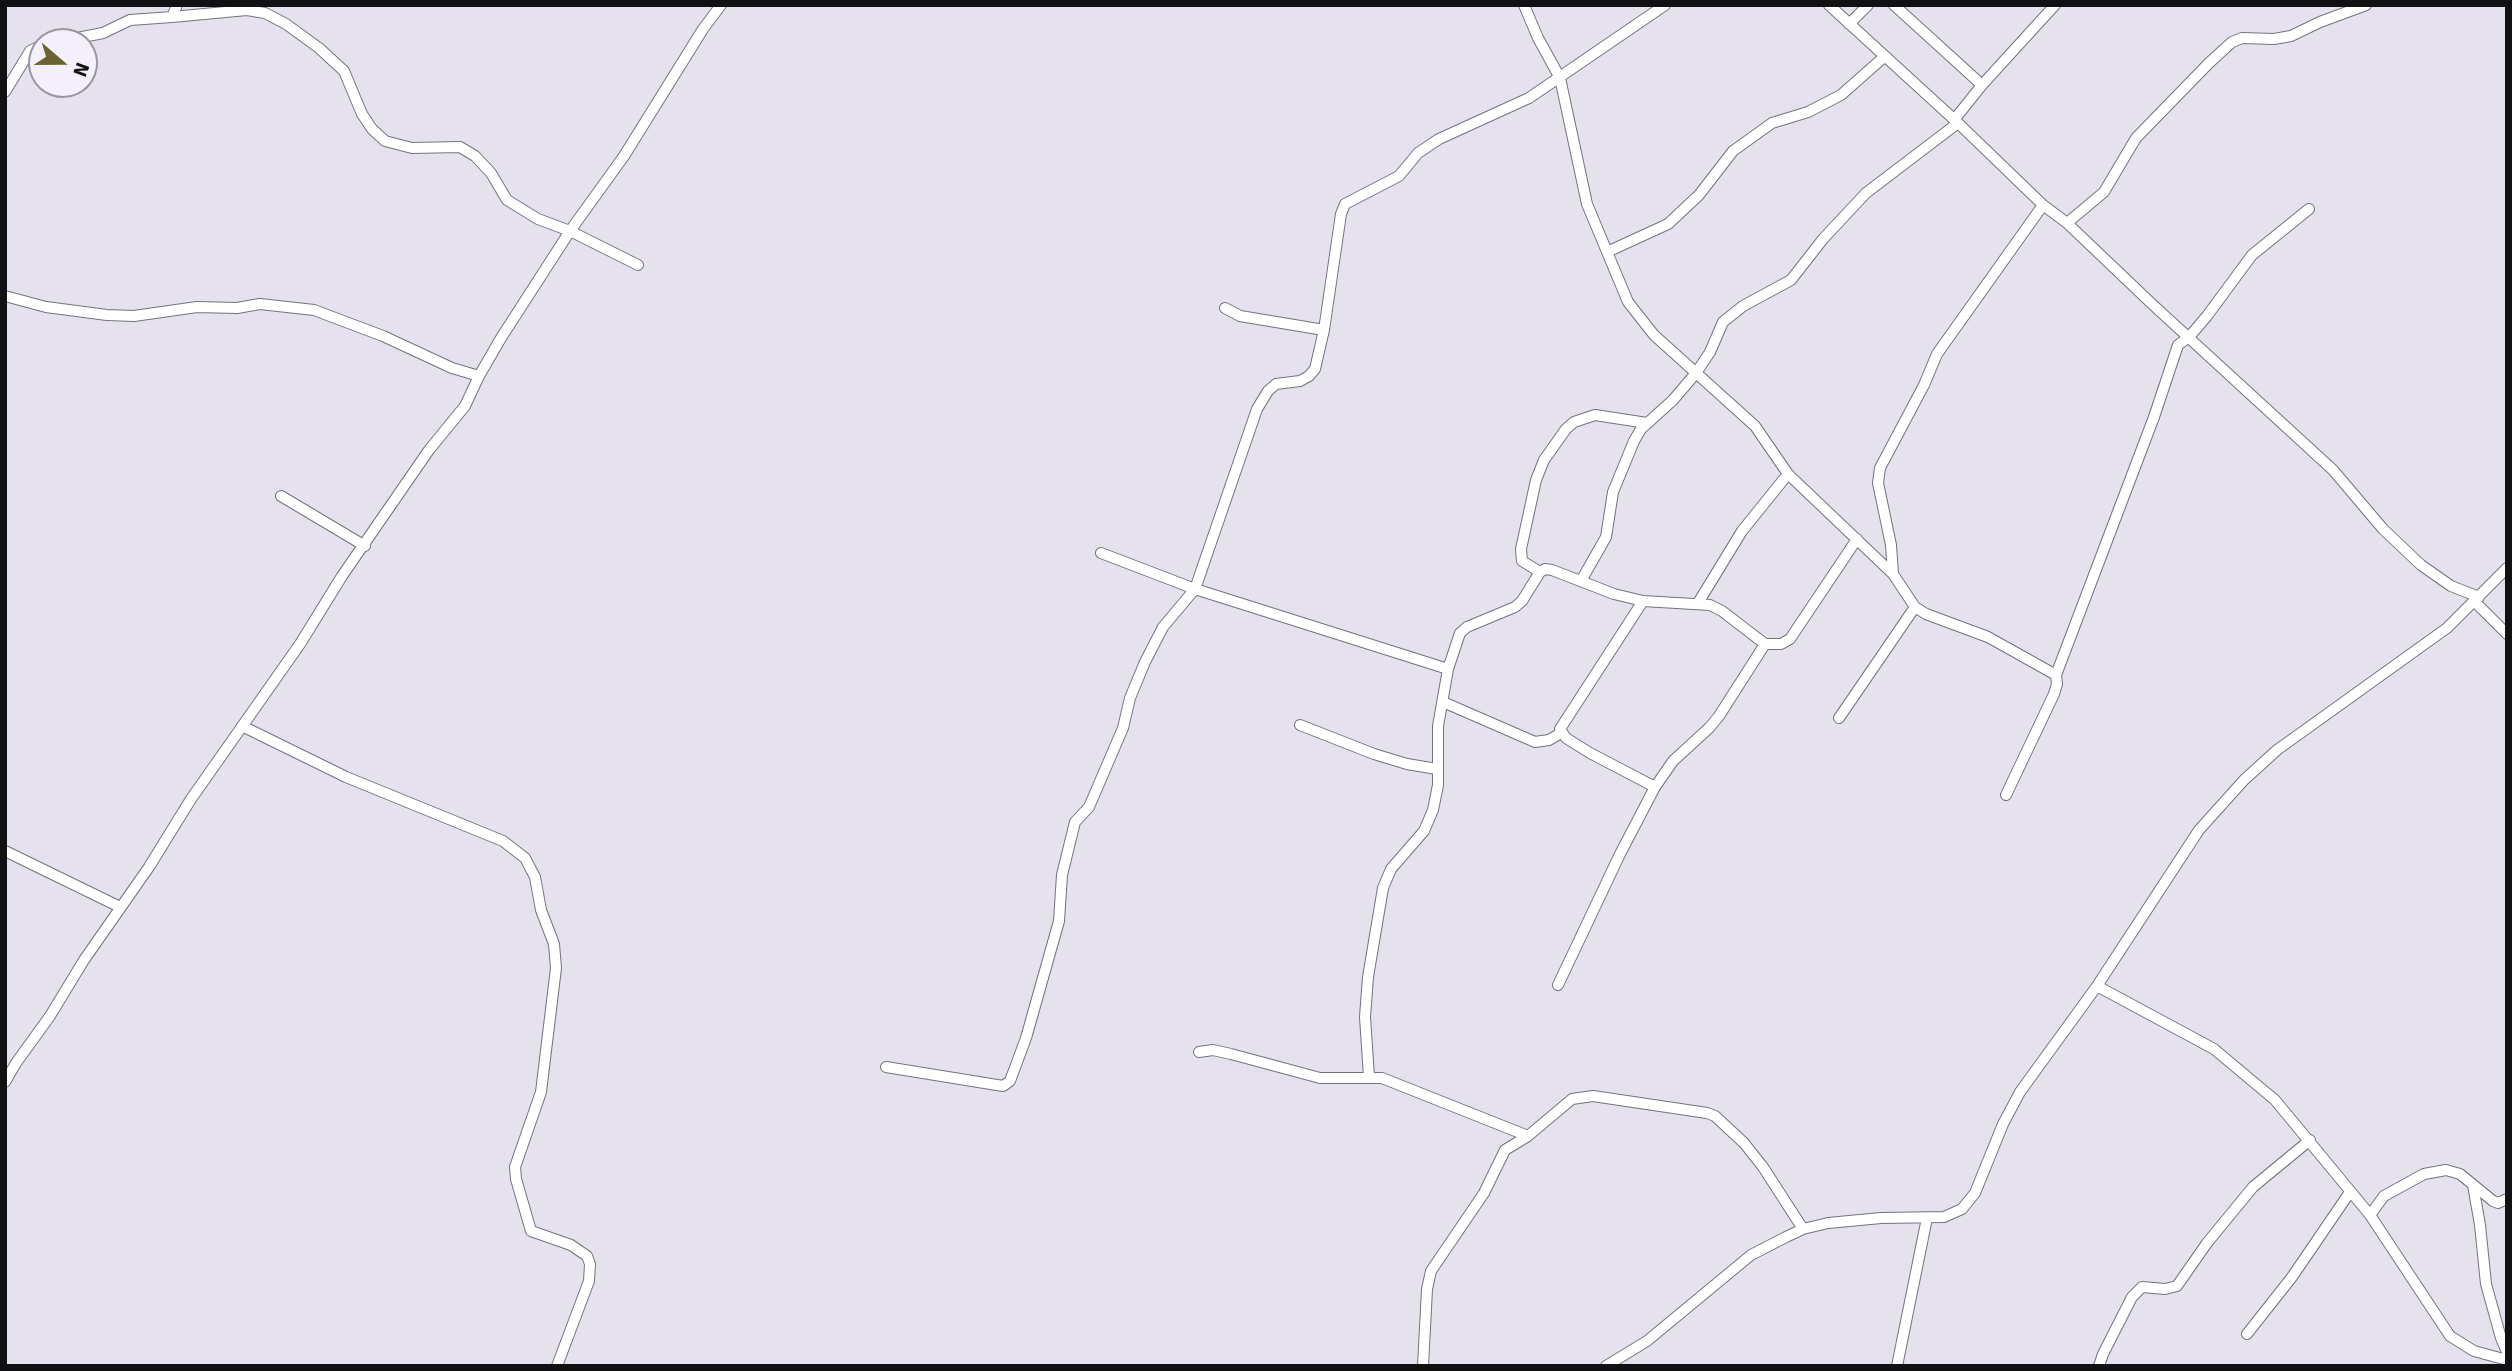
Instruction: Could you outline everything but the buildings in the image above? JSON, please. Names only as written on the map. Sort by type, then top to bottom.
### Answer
[{"type":"street","points":[[172,17],[177,5]]},
{"type":"street","points":[[5,1082],[120,907],[300,644],[342,576],[429,450],[465,406],[479,376],[570,231],[624,156],[703,29],[721,5]]},
{"type":"street","points":[[1524,5],[1560,78],[1587,204],[1628,302],[1654,334],[1755,426],[1788,474],[1893,574],[1915,607],[1926,614],[1988,636],[2056,675]]},
{"type":"street","points":[[886,1067],[1003,1086],[1010,1081],[1027,1038],[1059,921],[1062,875],[1075,822],[1089,807],[1123,727],[1140,674],[1163,626],[1195,589],[1257,409],[1268,391],[1276,384],[1300,382],[1315,369],[1324,330],[1341,214],[1345,204],[1399,176],[1418,153],[1439,139],[1529,98],[1665,5]]},
{"type":"street","points":[[1829,5],[2333,470],[2383,529],[2421,565],[2476,599],[2507,634]]},
{"type":"street","points":[[1849,24],[1868,5]]},
{"type":"street","points":[[1894,5],[1982,85]]},
{"type":"street","points":[[1580,581],[1606,537],[1613,492],[1634,441],[1647,423],[1673,400],[1696,373],[1710,352],[1723,322],[1731,314],[1791,280],[1823,239],[1866,193],[1956,121],[1982,85],[2055,5]]},
{"type":"street","points":[[2067,223],[2104,192],[2136,138],[2209,62],[2232,42],[2242,38],[2274,39],[2291,36],[2366,5]]},
{"type":"street","points":[[98,34],[130,20],[187,17],[222,11],[247,10],[265,13],[286,24],[319,48],[344,71],[362,114],[372,129],[385,141],[412,148],[460,147],[475,156],[491,173],[507,200],[538,219],[570,231],[638,265]]},
{"type":"street","points":[[5,92],[28,54]]},
{"type":"street","points":[[1607,252],[1668,224],[1699,195],[1733,151],[1772,123],[1808,112],[1841,95],[1884,57]]},
{"type":"street","points":[[1893,574],[1891,545],[1878,483],[1880,468],[1924,386],[1937,354],[2043,205]]},
{"type":"street","points":[[2006,795],[2051,701],[2057,684],[2056,675],[2178,345],[2189,337],[2252,255],[2309,209]]},
{"type":"street","points":[[5,296],[46,307],[107,315],[134,316],[197,307],[237,308],[260,304],[314,310],[383,336],[452,368],[479,376]]},
{"type":"street","points":[[1225,308],[1240,316],[1324,330]]},
{"type":"street","points":[[1541,572],[1522,561],[1521,549],[1536,480],[1544,460],[1566,429],[1574,422],[1595,415],[1647,423]]},
{"type":"street","points":[[1698,603],[1742,531],[1788,474]]},
{"type":"street","points":[[281,496],[365,546]]},
{"type":"street","points":[[1369,1077],[1365,1017],[1368,976],[1383,888],[1391,869],[1424,831],[1435,798],[1438,726],[1448,669],[1460,633],[1467,627],[1515,607],[1545,569],[1614,594],[1643,601],[1698,603],[1722,611],[1765,644],[1781,643],[1790,639],[1857,539]]},
{"type":"street","points":[[1101,553],[1195,589],[1448,669]]},
{"type":"street","points":[[1606,1366],[1647,1340],[1751,1255],[1803,1229],[1828,1223],[1951,1215],[1962,1209],[1975,1193],[2003,1124],[2020,1092],[2097,986],[2199,830],[2244,780],[2277,750],[2447,628],[2507,568]]},
{"type":"street","points":[[1561,733],[1561,725],[1643,601]]},
{"type":"street","points":[[1839,718],[1915,607]]},
{"type":"street","points":[[1558,985],[1620,853],[1655,787],[1672,761],[1709,729],[1719,716],[1765,644]]},
{"type":"street","points":[[1443,702],[1535,742],[1549,740],[1561,733]]},
{"type":"street","points":[[1300,725],[1374,754],[1437,769]]},
{"type":"street","points":[[242,726],[346,777],[503,841],[525,858],[535,877],[541,910],[554,944],[556,968],[541,1092],[515,1167],[516,1180],[531,1231],[571,1245],[587,1256],[590,1264],[589,1281],[557,1366]]},
{"type":"street","points":[[1561,733],[1590,754],[1655,787]]},
{"type":"street","points":[[5,851],[120,907]]},
{"type":"street","points":[[2097,986],[2214,1049],[2275,1100],[2370,1215],[2450,1336],[2474,1351],[2507,1360]]},
{"type":"street","points":[[1199,1052],[1213,1050],[1320,1078],[1369,1077],[1392,1080],[1414,1092],[1528,1136]]},
{"type":"street","points":[[1423,1366],[1427,1289],[1431,1271],[1484,1193],[1505,1150],[1528,1136],[1562,1106],[1581,1096],[1707,1113],[1724,1123],[1763,1167],[1803,1229]]},
{"type":"street","points":[[2099,1366],[2132,1297],[2142,1287],[2165,1289],[2177,1286],[2207,1243],[2253,1187],[2310,1140]]},
{"type":"street","points":[[2370,1215],[2384,1196],[2424,1174],[2446,1170],[2460,1174],[2493,1201],[2498,1203],[2507,1199]]},
{"type":"street","points":[[2473,1185],[2486,1284],[2507,1352]]},
{"type":"street","points":[[2247,1334],[2292,1277],[2350,1192]]},
{"type":"street","points":[[1897,1366],[1927,1218]]}]
